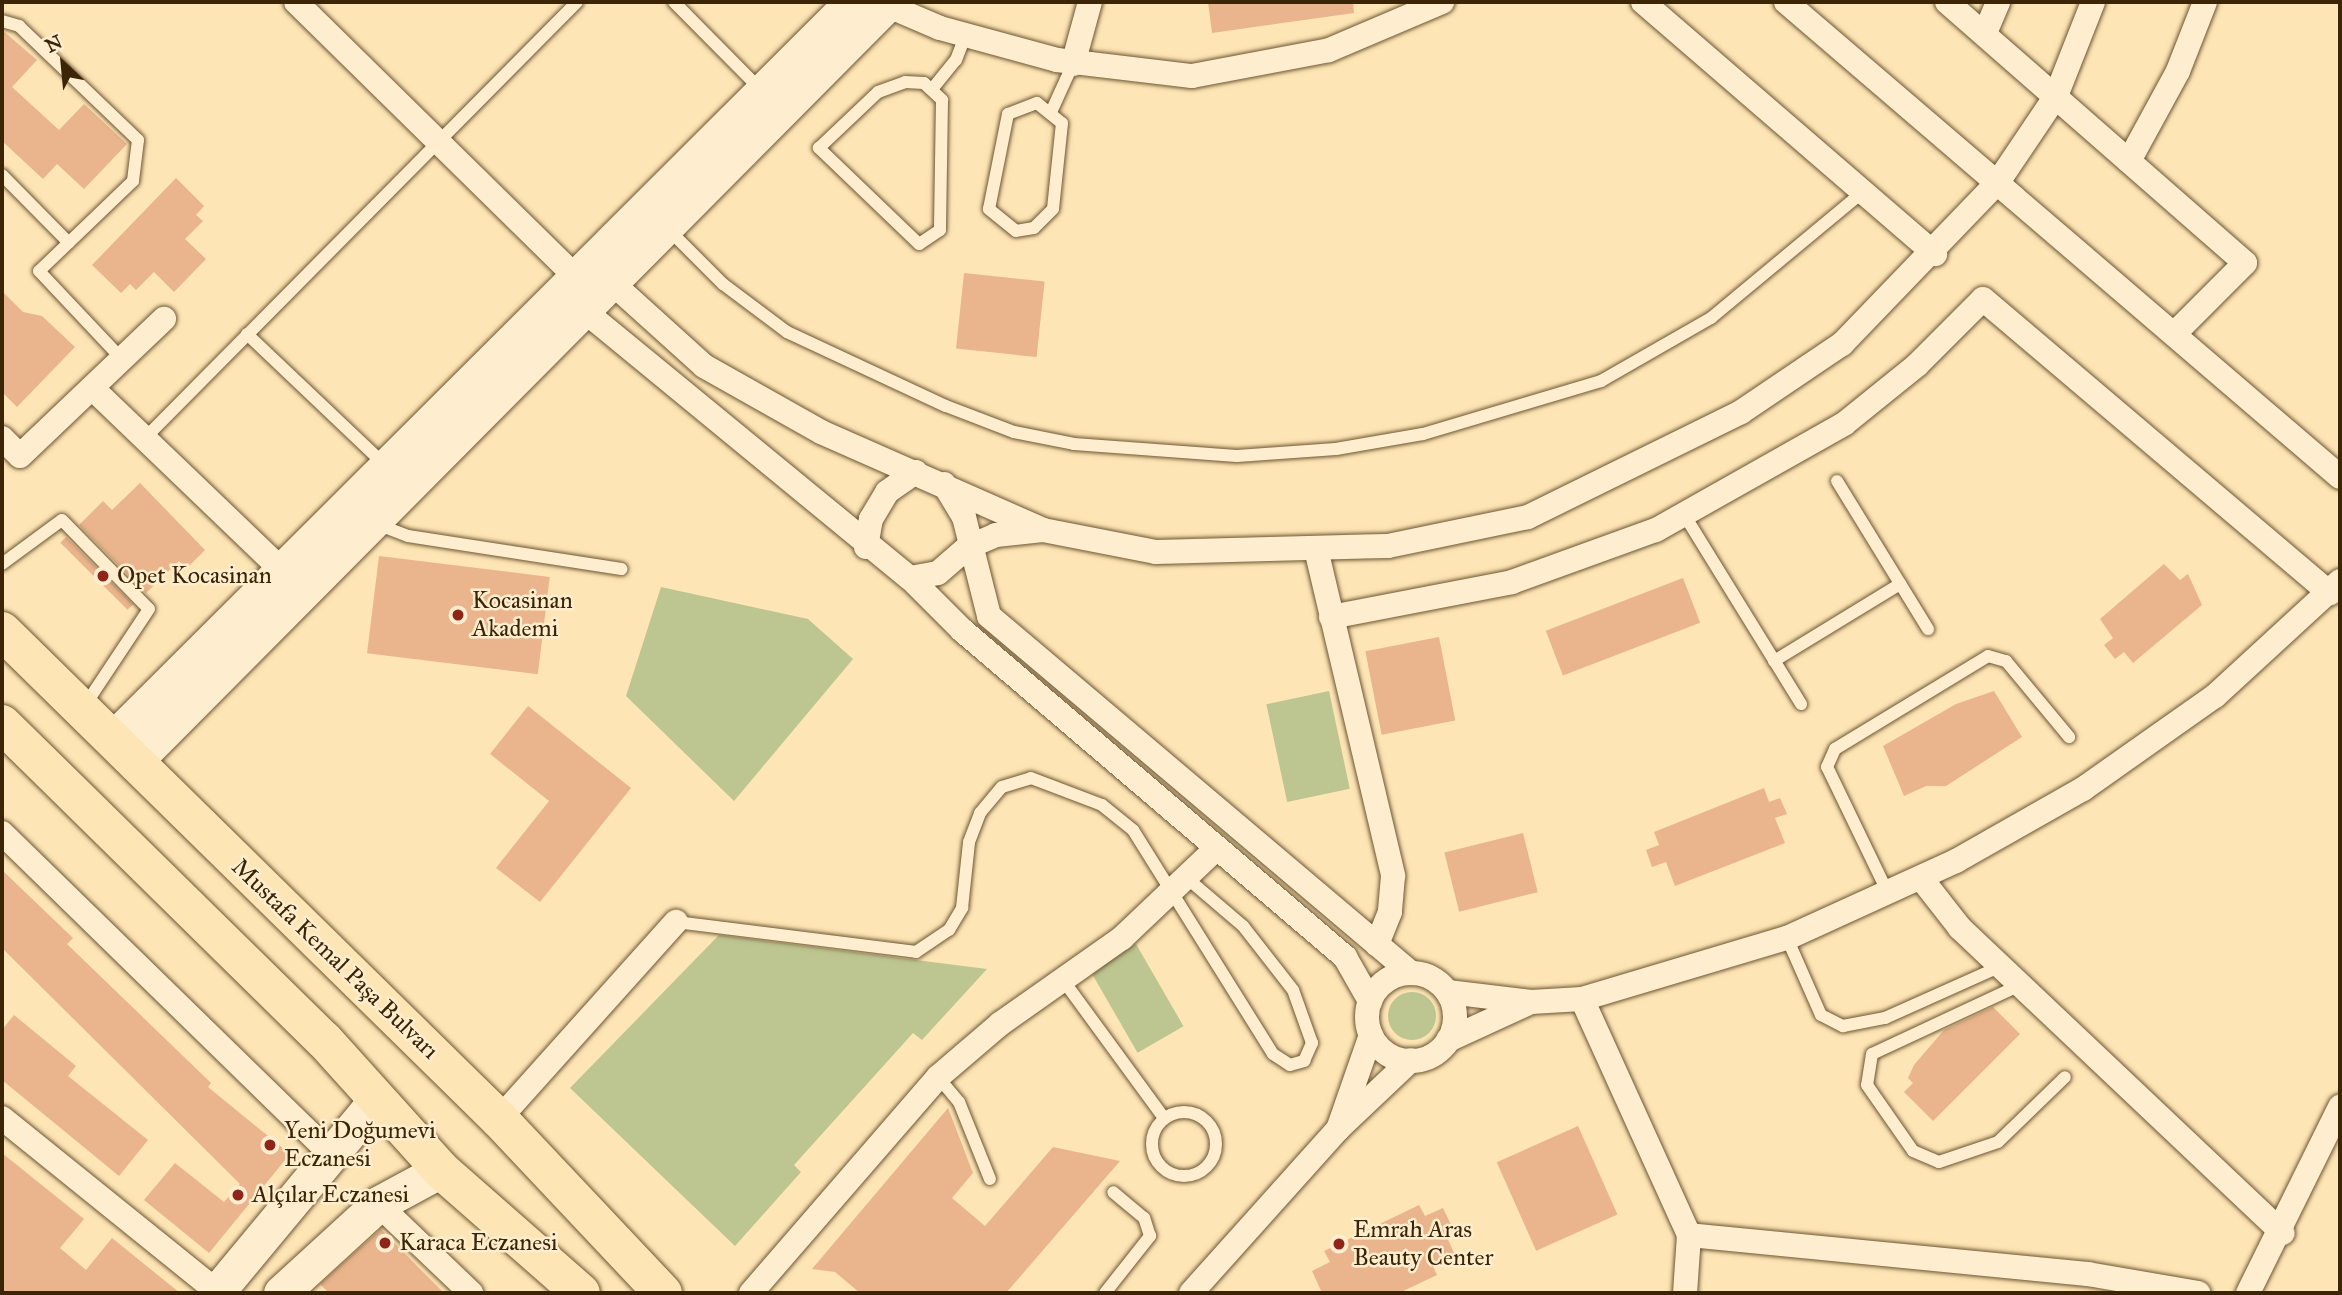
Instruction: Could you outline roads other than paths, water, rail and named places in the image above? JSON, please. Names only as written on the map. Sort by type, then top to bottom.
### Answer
[{"type":"main road","name":"Mustafa Kemal Paşa Bulvarı","points":[[2,631],[499,1119],[663,1293]]},
{"type":"main road","points":[[2,724],[324,1040],[374,1103],[441,1170],[581,1293]]},
{"type":"street","points":[[1073,64],[1090,2]]},
{"type":"street","points":[[876,3],[966,34],[1073,64],[1160,76],[1256,69],[1360,38],[1442,2]]},
{"type":"street","points":[[1643,2],[1935,254]]},
{"type":"street","points":[[1786,2],[2340,477]]},
{"type":"street","points":[[1947,2],[2245,263],[2174,334]]},
{"type":"street","points":[[1985,33],[1998,2]]},
{"type":"street","points":[[589,289],[704,366],[821,432],[944,484],[1043,530],[1156,552],[1388,546],[1528,517],[1741,412],[1842,344],[1935,254],[1998,182],[2056,96],[2093,2]]},
{"type":"street","points":[[2129,161],[2205,2]]},
{"type":"street","points":[[123,751],[371,521],[589,289],[762,92],[876,3]]},
{"type":"street","points":[[123,751],[283,571],[387,467],[589,289],[665,226],[876,3]]},
{"type":"street","points":[[304,5],[589,289],[866,547],[910,578],[1345,957],[1370,1001],[1371,1035],[1338,1129]]},
{"type":"street","points":[[944,484],[964,517],[968,547],[989,616],[1411,973],[1448,992],[1531,1002],[1582,999],[1787,938],[1921,878],[2025,824],[2158,737],[2240,676],[2335,587],[1983,299],[1853,417],[1685,516],[1540,575],[1331,617]]},
{"type":"street","points":[[2,438],[20,456],[164,319]]},
{"type":"street","points":[[92,388],[283,571]]},
{"type":"street","points":[[866,547],[871,519],[887,492],[916,472]]},
{"type":"street","points":[[910,578],[938,573],[968,547],[996,535],[1043,530]]},
{"type":"street","points":[[1316,549],[1393,876],[1390,912],[1377,945]]},
{"type":"street","points":[[2,833],[330,1152]]},
{"type":"street","points":[[751,1293],[937,1077],[1169,897],[1217,848]]},
{"type":"street","points":[[1921,878],[2020,985],[2282,1233]]},
{"type":"street","points":[[499,1119],[676,922]]},
{"type":"street","points":[[1370,1001],[1384,982],[1411,973]]},
{"type":"street","points":[[1448,992],[1455,1020],[1448,1040]]},
{"type":"street","points":[[1582,999],[1689,1235],[1685,1293]]},
{"type":"street","points":[[1371,1035],[1390,1055],[1411,1060],[1433,1055],[1448,1040],[1531,1002]]},
{"type":"street","points":[[1191,1293],[1338,1129],[1411,1060]]},
{"type":"street","points":[[2,1118],[217,1293],[330,1152],[374,1103]]},
{"type":"street","points":[[2248,1293],[2282,1233],[2340,1107]]},
{"type":"street","points":[[281,1293],[378,1204],[441,1170]]},
{"type":"street","points":[[378,1204],[471,1293]]},
{"type":"street","points":[[1689,1235],[2088,1284],[2198,1293]]},
{"type":"lane","points":[[146,438],[437,140],[578,2]]},
{"type":"lane","points":[[674,2],[762,92]]},
{"type":"lane","points":[[2,21],[19,26],[138,140],[133,181],[39,271],[122,359]]},
{"type":"lane","points":[[933,88],[956,60],[966,34]]},
{"type":"lane","points":[[1052,110],[1073,64]]},
{"type":"lane","points":[[915,82],[933,88],[943,100],[940,230],[919,244],[819,148],[886,87],[915,82]]},
{"type":"lane","points":[[1029,103],[1052,110],[1062,123],[1053,209],[1034,228],[1007,228],[989,209],[1008,114],[1029,103]]},
{"type":"lane","points":[[2,176],[69,243]]},
{"type":"lane","points":[[665,226],[723,284],[787,332],[946,407],[1014,432],[1074,444],[1237,456],[1336,449],[1423,434],[1601,380],[1711,318],[1863,192]]},
{"type":"lane","points":[[247,334],[387,467]]},
{"type":"lane","points":[[1837,481],[1928,629]]},
{"type":"lane","points":[[1685,516],[1801,704]]},
{"type":"lane","points":[[2,564],[62,520],[149,609],[82,710]]},
{"type":"lane","points":[[371,521],[408,536],[621,569]]},
{"type":"lane","points":[[1774,661],[1900,583]]},
{"type":"lane","points":[[1888,893],[1827,767],[1835,749],[1988,656],[2007,661],[2069,737]]},
{"type":"lane","points":[[676,922],[916,952],[949,930],[962,908],[969,842],[980,813],[1002,787],[1031,778],[1118,816],[1151,852],[1169,897],[1278,1060],[1304,1061],[1312,1043],[1293,990],[1242,926],[1188,879]]},
{"type":"lane","points":[[1787,938],[1821,1015],[1843,1026],[1885,1018],[2001,966]]},
{"type":"lane","points":[[1063,979],[1164,1118]]},
{"type":"lane","points":[[2020,985],[1872,1054],[1867,1085],[1913,1151],[1939,1162],[1998,1142],[2065,1077]]},
{"type":"lane","points":[[937,1077],[959,1102],[990,1178]]},
{"type":"lane","points":[[1184,1112],[1210,1126],[1215,1146],[1207,1166],[1188,1175],[1159,1165],[1152,1139],[1164,1118],[1184,1112]]},
{"type":"lane","points":[[1105,1293],[1150,1236],[1144,1218],[1113,1192]]},
{"type":"place","name":"Opet Kocasinan","points":[[103,576]]},
{"type":"place","name":"Kocasinan Akademi","points":[[458,615]]},
{"type":"place","name":"Yeni Doğumevi Eczanesi","points":[[270,1145]]},
{"type":"place","name":"Alçılar Eczanesi","points":[[238,1195]]},
{"type":"place","name":"Karaca Eczanesi","points":[[385,1243]]},
{"type":"place","name":"Emrah Aras Beauty Center","points":[[1339,1244]]}]
